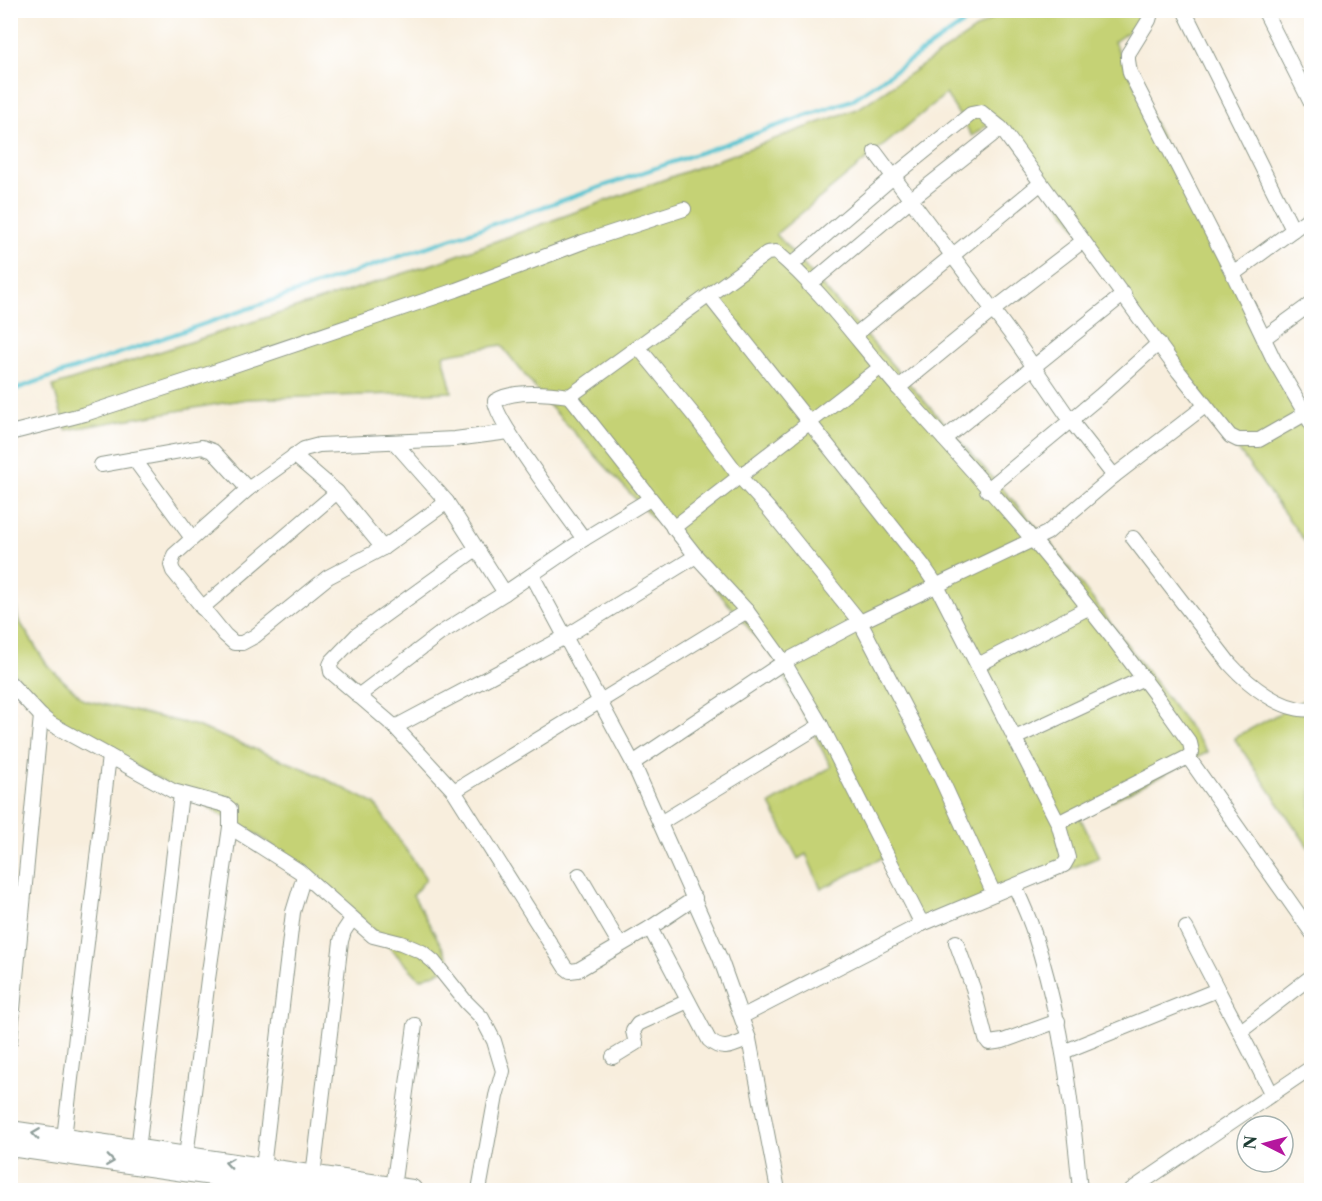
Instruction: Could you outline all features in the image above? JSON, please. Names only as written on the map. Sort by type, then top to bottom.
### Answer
[{"type":"street","points":[[1184,10],[1293,230]]},
{"type":"street","points":[[1264,10],[1311,105]]},
{"type":"street","points":[[791,266],[893,177],[971,114],[981,112],[1001,128],[1124,294],[1158,344],[1230,436],[1238,440],[1259,440],[1309,417],[1264,338],[1128,67],[1131,48],[1154,12]]},
{"type":"street","points":[[809,285],[910,200],[1001,128]]},
{"type":"street","points":[[874,152],[1016,341],[1071,421],[1114,476]]},
{"type":"street","points":[[855,335],[1041,184]]},
{"type":"street","points":[[10,433],[85,414],[198,378],[456,290],[583,242],[684,209]]},
{"type":"street","points":[[1233,274],[1311,216]]},
{"type":"street","points":[[898,388],[992,311],[1083,241]]},
{"type":"street","points":[[584,539],[508,432],[494,405],[496,400],[502,397],[544,393],[570,396],[771,251],[776,252],[855,335],[898,388],[1034,541],[1144,678],[1191,743],[1192,752],[1188,757],[1058,823]]},
{"type":"street","points":[[944,439],[1124,294]]},
{"type":"street","points":[[709,296],[922,564],[937,586],[1058,823],[1068,858],[1067,862],[1015,886],[922,924],[743,1016]]},
{"type":"street","points":[[1264,338],[1311,303]]},
{"type":"street","points":[[987,490],[1071,421],[1158,344]]},
{"type":"street","points":[[639,348],[696,418],[739,476],[768,508],[860,622],[939,774],[994,894]]},
{"type":"street","points":[[674,528],[881,367]]},
{"type":"street","points":[[570,396],[696,556],[747,611],[784,662],[821,725],[922,924]]},
{"type":"street","points":[[633,763],[784,662],[860,622],[1047,533],[1114,476],[1205,406]]},
{"type":"street","points":[[447,502],[383,548],[328,577],[255,636],[242,643],[234,643],[225,635],[173,571],[171,565],[174,555],[248,489],[304,449],[319,445],[455,439],[508,432]]},
{"type":"street","points":[[395,443],[447,502],[505,593]]},
{"type":"street","points":[[100,465],[194,449],[208,449],[248,489]]},
{"type":"street","points":[[294,455],[337,492],[383,548]]},
{"type":"street","points":[[134,459],[192,538]]},
{"type":"street","points":[[202,608],[337,492]]},
{"type":"street","points":[[358,696],[441,633],[584,539],[650,499]]},
{"type":"street","points":[[1133,538],[1245,681],[1288,705],[1299,709],[1311,709]]},
{"type":"street","points":[[476,549],[357,635],[332,661],[330,665],[332,672],[395,727],[454,791],[565,967],[570,971],[578,970],[650,928],[695,898]]},
{"type":"street","points":[[395,727],[565,638],[696,556]]},
{"type":"street","points":[[532,575],[633,763],[695,898],[743,1016],[778,1191]]},
{"type":"street","points":[[978,665],[1088,608]]},
{"type":"street","points":[[454,791],[747,611]]},
{"type":"street","points":[[1015,738],[1144,678]]},
{"type":"street","points":[[10,683],[51,724],[158,783],[181,794],[225,805],[232,814],[208,979],[186,1157]]},
{"type":"street","points":[[10,1041],[15,966],[41,716]]},
{"type":"street","points":[[660,823],[821,725]]},
{"type":"street","points":[[64,1138],[109,756]]},
{"type":"street","points":[[1188,757],[1311,933]]},
{"type":"street","points":[[138,1149],[181,794]]},
{"type":"street","points":[[230,827],[304,876],[373,936],[407,945],[422,952],[434,962],[482,1018],[494,1041],[503,1071],[496,1096],[479,1191]]},
{"type":"street","points":[[579,875],[620,945]]},
{"type":"street","points":[[276,1179],[293,912],[304,876]]},
{"type":"street","points":[[1015,886],[1033,930],[1058,1021],[1080,1191]]},
{"type":"street","points":[[314,1183],[340,941],[352,919]]},
{"type":"street","points":[[650,928],[709,1040],[715,1046],[726,1048],[749,1039]]},
{"type":"street","points":[[1186,928],[1272,1095]]},
{"type":"street","points":[[956,942],[973,988],[989,1043],[1003,1041],[1058,1021]]},
{"type":"street","points":[[1241,1031],[1311,976]]},
{"type":"street","points":[[1063,1052],[1216,990]]},
{"type":"street","points":[[613,1057],[636,1043],[633,1030],[638,1024],[688,1001]]},
{"type":"street","points":[[10,1146],[276,1179],[403,1189],[415,1025]]},
{"type":"street","points":[[1131,1191],[1311,1067]]},
{"type":"street","points":[[10,1131],[186,1157],[276,1179]]},
{"type":"green space","points":[[1003,11],[1157,11],[1114,42],[1296,410],[1311,434],[1311,550],[997,118],[972,136],[946,94],[776,234],[1048,540],[1208,752],[1080,817],[1099,857],[918,932],[882,858],[821,889],[806,854],[798,859],[770,804],[831,767],[775,659],[684,552],[547,403],[501,345],[443,355],[452,392],[247,399],[66,430],[53,386],[436,263],[859,108]]},
{"type":"green space","points":[[10,568],[18,619],[47,665],[84,700],[194,725],[310,771],[375,804],[426,879],[413,895],[453,966],[420,979],[335,891],[254,833],[46,713],[11,669]]},
{"type":"green space","points":[[1311,696],[1311,851],[1234,738]]},
{"type":"waterway","points":[[10,391],[852,100],[983,10]]}]
